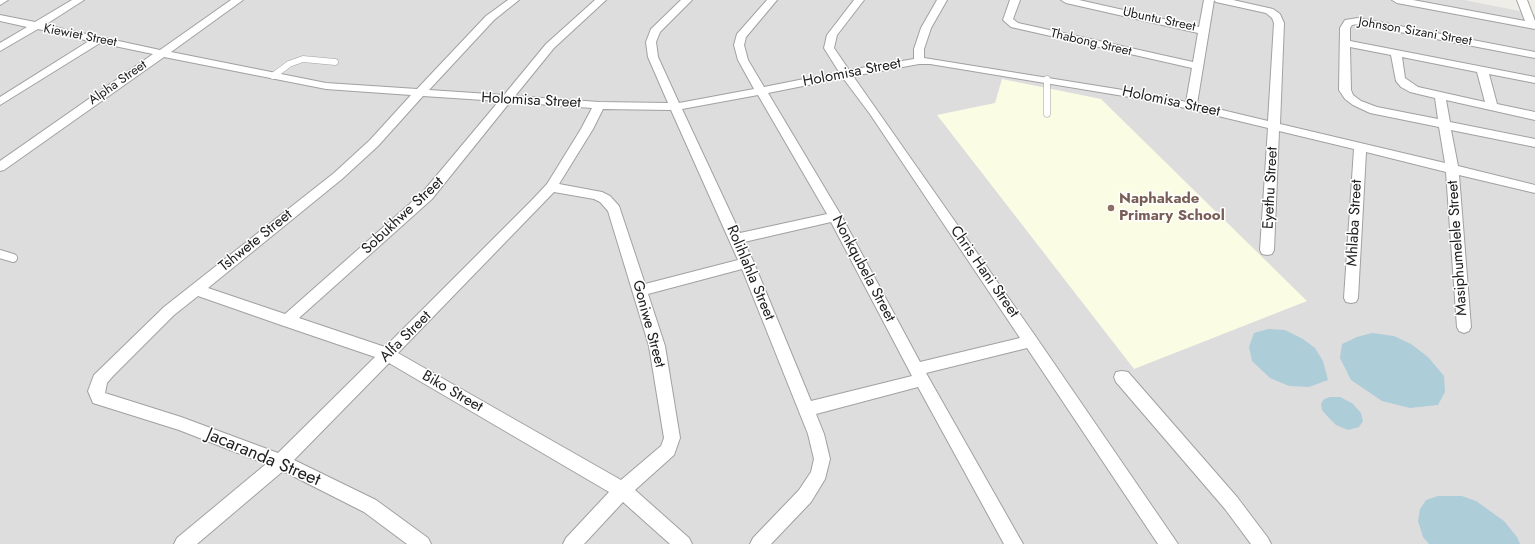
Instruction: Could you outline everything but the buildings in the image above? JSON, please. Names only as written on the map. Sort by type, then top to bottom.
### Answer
[{"type":"street","points":[[0,48],[79,0]]},
{"type":"street","name":"Alpha Street","points":[[0,167],[238,0]]},
{"type":"street","name":"Tshwete Street","points":[[96,391],[100,380],[154,325],[195,289],[347,168],[374,143],[482,26],[514,0]]},
{"type":"street","name":"Sobukhwe Street","points":[[286,321],[427,196],[492,120],[506,100],[550,46],[601,0]]},
{"type":"street","name":"Rolihlahla Street","points":[[687,0],[655,31],[651,42],[653,57],[747,263],[807,409],[816,434],[822,459],[819,474],[805,496],[759,544]]},
{"type":"street","name":"Nonkqubela Street","points":[[772,0],[745,30],[739,39],[743,60],[835,217],[919,374],[1014,544]]},
{"type":"street","name":"Chris Hani Street","points":[[858,0],[832,35],[830,43],[832,55],[847,74],[1032,341],[1169,544]]},
{"type":"street","points":[[919,61],[920,50],[926,28],[942,0]]},
{"type":"street","name":"Thabong Street","points":[[1015,0],[1008,20],[1015,25],[1198,66]]},
{"type":"street","name":"Ubuntu Street","points":[[1066,0],[1204,31]]},
{"type":"street","points":[[1191,106],[1209,0]]},
{"type":"street","points":[[1219,0],[1264,10],[1273,14],[1278,19],[1274,126]]},
{"type":"street","points":[[1397,0],[1533,26]]},
{"type":"street","points":[[1522,0],[1533,26]]},
{"type":"street","name":"Kiewiet Street","points":[[0,18],[161,53]]},
{"type":"street","name":"Johnson Sizani Street","points":[[1535,55],[1358,21],[1349,22],[1346,25],[1345,90],[1352,100],[1374,110],[1535,143]]},
{"type":"street","points":[[0,102],[99,39]]},
{"type":"street","points":[[1346,43],[1535,80]]},
{"type":"street","points":[[1396,52],[1399,75],[1403,83],[1414,90],[1535,116]]},
{"type":"street","name":"Holomisa Street","points":[[161,53],[326,86],[506,100],[675,107],[919,61],[973,67],[1117,90],[1191,106],[1535,189]]},
{"type":"street","points":[[1482,69],[1492,107]]},
{"type":"street","name":"Masiphumelele Street","points":[[1440,96],[1446,124],[1452,169],[1464,327]]},
{"type":"street","name":"Alfa Street","points":[[183,544],[282,462],[504,238],[551,186],[587,130],[599,105]]},
{"type":"street","name":"Eyethu Street","points":[[1267,250],[1274,126]]},
{"type":"street","name":"Mhlaba Street","points":[[1351,298],[1360,148]]},
{"type":"street","name":"Goniwe Street","points":[[551,186],[589,192],[605,199],[610,204],[616,216],[657,346],[672,438],[668,450],[622,490],[572,544]]},
{"type":"street","points":[[736,239],[835,217]]},
{"type":"street","points":[[640,290],[747,263]]},
{"type":"street","name":"Biko Street","points":[[195,289],[389,355],[622,490],[683,544]]},
{"type":"street","points":[[807,409],[1032,341]]},
{"type":"street","points":[[1122,377],[1231,502],[1262,544]]},
{"type":"street","name":"Jacaranda Street","points":[[96,391],[99,398],[181,424],[282,462],[370,506],[422,544]]},
{"type":"lane","points":[[273,76],[289,64],[303,59],[335,62]]},
{"type":"lane","points":[[1047,79],[1047,114]]},
{"type":"lane","points":[[0,254],[13,258]]},
{"type":"shaded area","points":[[0,0],[1464,0],[1535,14],[1535,544],[0,544]]},
{"type":"shaded area","name":"Naphakade Primary School","points":[[1002,79],[1101,99],[1307,301],[1134,369],[937,115],[995,103]]},
{"type":"water","points":[[1268,329],[1285,330],[1303,339],[1315,348],[1323,361],[1328,380],[1309,387],[1289,386],[1270,378],[1252,361],[1249,347],[1254,333]]},
{"type":"water","points":[[1372,333],[1394,336],[1411,344],[1428,357],[1444,376],[1445,392],[1438,405],[1410,408],[1382,401],[1351,380],[1340,358],[1342,344],[1357,337]]},
{"type":"water","points":[[1330,397],[1340,397],[1352,403],[1361,413],[1363,421],[1359,427],[1348,430],[1336,425],[1328,417],[1322,410],[1321,404],[1324,399]]},
{"type":"water","points":[[1438,496],[1462,496],[1476,501],[1504,521],[1517,537],[1520,544],[1429,544],[1423,537],[1418,521],[1420,509],[1426,500]]},
{"type":"place","name":"Naphakade Primary School","points":[[1111,208]]}]
